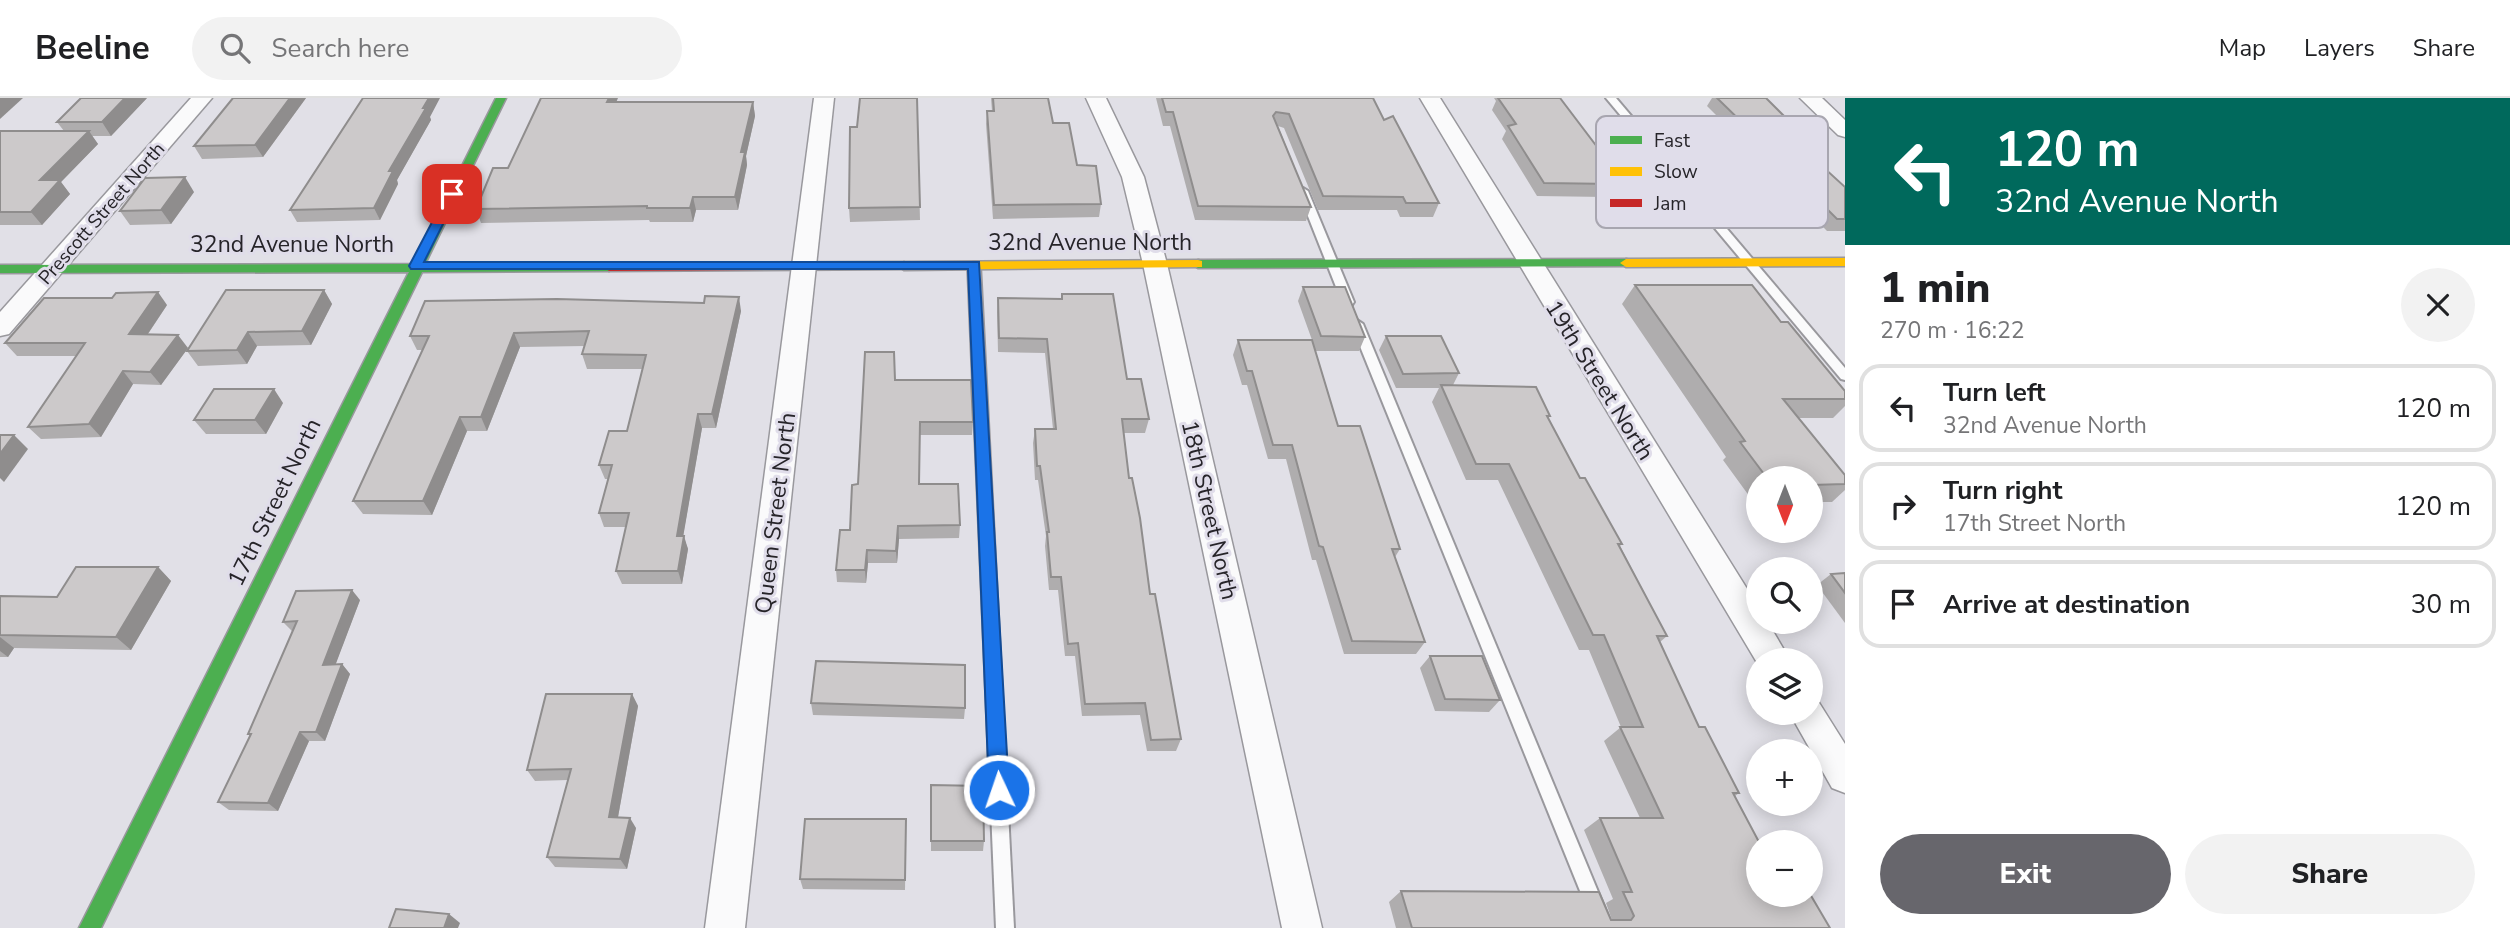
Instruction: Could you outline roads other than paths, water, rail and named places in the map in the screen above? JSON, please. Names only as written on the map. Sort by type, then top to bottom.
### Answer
[{"type":"street","name":"Prescott Street North","points":[[0,328],[202,98]]},
{"type":"street","name":"17th Street North","points":[[90,928],[501,98]]},
{"type":"street","name":"Queen Street North","points":[[725,928],[824,98]]},
{"type":"street","name":"18th Street North","points":[[1096,98],[1133,177],[1155,264],[1302,928]]},
{"type":"street","name":"19th Street North","points":[[1430,98],[1766,648]]},
{"type":"street","points":[[1810,98],[1845,131]]},
{"type":"street","name":"32nd Avenue North","points":[[0,269],[1845,262]]},
{"type":"street","points":[[1814,725],[1845,776]]},
{"type":"lane","points":[[1611,98],[1626,116]]},
{"type":"lane","points":[[1297,178],[1604,928]]},
{"type":"lane","points":[[1720,228],[1845,376]]},
{"type":"lane","points":[[974,265],[1005,928]]}]
